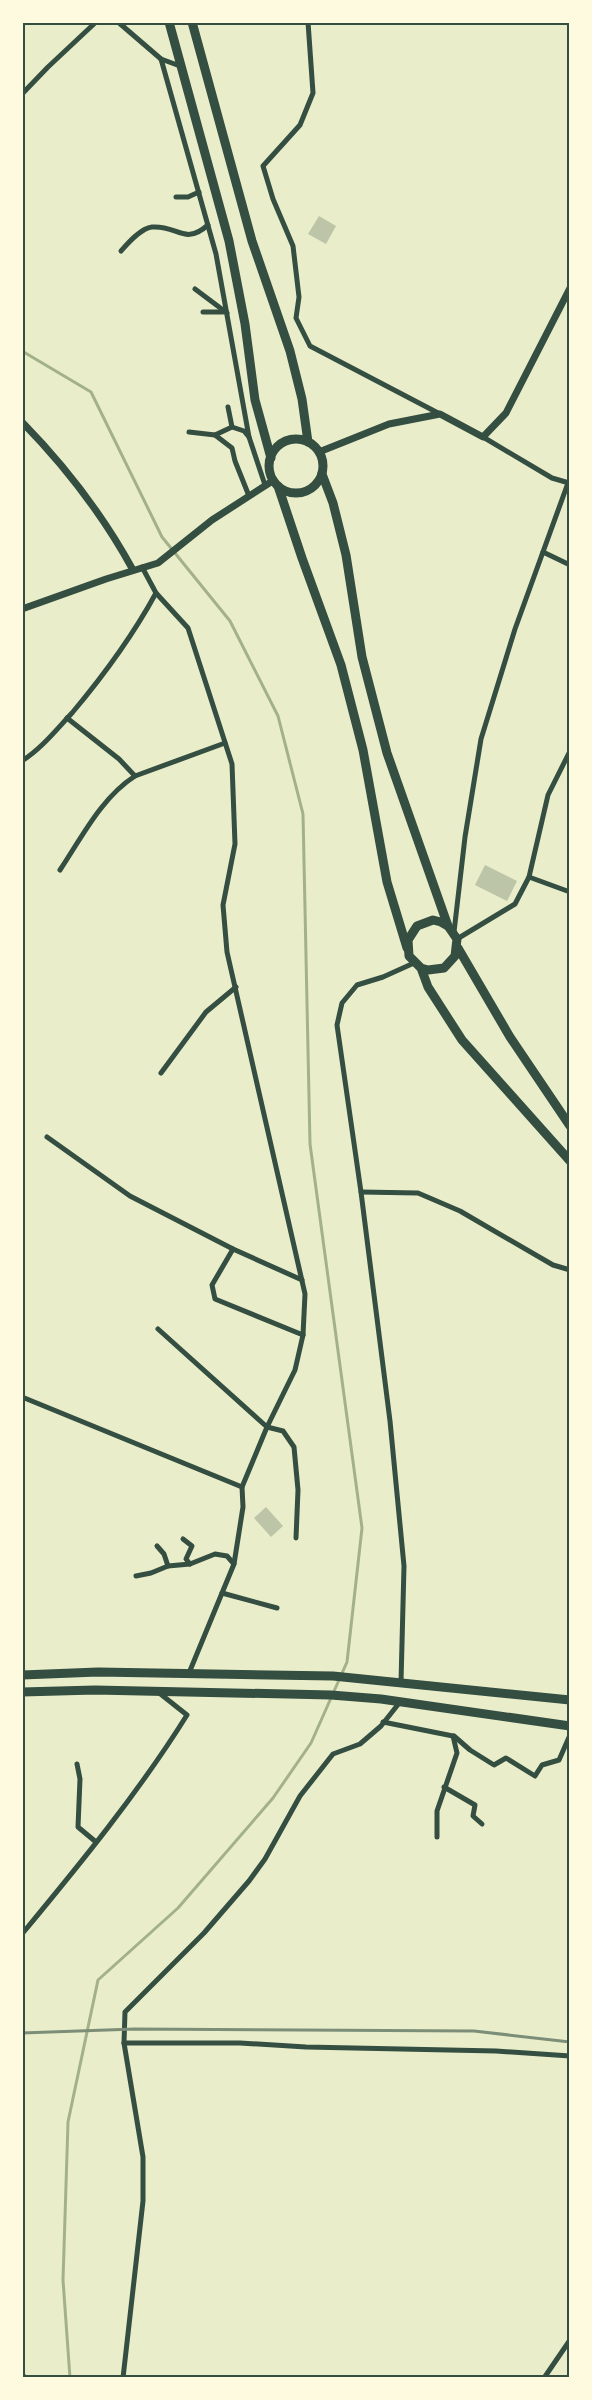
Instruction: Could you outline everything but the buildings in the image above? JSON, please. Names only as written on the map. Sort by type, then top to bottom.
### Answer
[{"type":"highway","points":[[169,22],[229,241],[245,324],[256,400],[271,458],[270,473],[276,483],[341,665],[363,750],[387,882],[408,948],[428,987],[462,1040],[570,1161]]},
{"type":"highway","points":[[192,22],[252,241],[290,351],[302,399],[308,442]]},
{"type":"highway","points":[[271,458],[274,451],[286,441],[301,439],[308,442],[319,452],[323,466],[319,481],[307,490],[292,492],[276,483]]},
{"type":"highway","points":[[322,474],[333,503],[346,555],[362,657],[387,752],[454,936],[510,1037],[570,1126]]},
{"type":"highway","points":[[408,948],[411,932],[424,922],[441,922],[454,936],[456,956],[444,968],[428,970],[417,965]]},
{"type":"highway","points":[[22,1675],[98,1672],[286,1674],[381,1680],[570,1700]]},
{"type":"highway","points":[[22,1692],[95,1690],[284,1693],[381,1699],[570,1726]]},
{"type":"street","points":[[22,94],[96,22]]},
{"type":"street","points":[[118,22],[161,59],[180,66]]},
{"type":"street","points":[[308,22],[313,93],[300,125],[263,166],[272,199],[293,246],[299,297],[296,318],[310,346],[483,437],[552,478],[569,483],[515,629],[481,739],[465,837],[454,936]]},
{"type":"street","points":[[161,59],[208,225],[249,437],[265,485]]},
{"type":"street","points":[[176,197],[188,197],[199,192]]},
{"type":"street","points":[[121,251],[131,240],[150,227],[165,228],[186,236],[199,233],[208,225]]},
{"type":"street","points":[[483,437],[506,413],[570,288]]},
{"type":"street","points":[[195,289],[225,312]]},
{"type":"street","points":[[203,312],[225,312]]},
{"type":"street","points":[[228,407],[232,427]]},
{"type":"street","points":[[319,452],[389,424],[440,414]]},
{"type":"street","points":[[22,422],[75,481],[112,533],[133,570]]},
{"type":"street","points":[[214,435],[232,427],[244,431],[249,437]]},
{"type":"street","points":[[189,432],[214,435],[232,448],[249,496]]},
{"type":"street","points":[[22,609],[158,563],[196,532],[265,485],[276,483]]},
{"type":"street","points":[[543,552],[570,564]]},
{"type":"street","points":[[142,568],[156,594],[188,628],[232,764],[234,844],[223,904],[228,952],[305,1294],[304,1335],[295,1370],[267,1427],[242,1487],[243,1507],[234,1564],[189,1673]]},
{"type":"street","points":[[22,761],[44,744],[105,674],[132,638],[156,594]]},
{"type":"street","points":[[67,718],[106,749],[135,776]]},
{"type":"street","points":[[60,870],[106,802],[123,783],[135,776],[225,743]]},
{"type":"street","points":[[454,936],[514,904],[530,877],[548,795],[570,752]]},
{"type":"street","points":[[530,877],[570,892]]},
{"type":"street","points":[[401,1682],[404,1566],[390,1421],[361,1192],[337,1025],[342,1003],[357,985],[417,965]]},
{"type":"street","points":[[161,1073],[206,1012],[236,987]]},
{"type":"street","points":[[47,1137],[130,1196],[232,1249],[302,1280]]},
{"type":"street","points":[[361,1192],[418,1193],[460,1211],[553,1265],[570,1270]]},
{"type":"street","points":[[232,1249],[212,1285],[215,1299],[304,1335]]},
{"type":"street","points":[[158,1329],[267,1427],[284,1431],[294,1447],[298,1490],[296,1538]]},
{"type":"street","points":[[22,1398],[242,1487]]},
{"type":"street","points":[[182,1539],[192,1546],[186,1559],[190,1564]]},
{"type":"street","points":[[156,1546],[164,1554],[168,1566]]},
{"type":"street","points":[[136,1576],[168,1566],[190,1564],[214,1554],[227,1556],[234,1564]]},
{"type":"street","points":[[222,1593],[277,1608]]},
{"type":"street","points":[[22,1934],[96,1842],[163,1753],[187,1716],[158,1692]]},
{"type":"street","points":[[123,2378],[143,2201],[143,2158],[124,2043],[125,2012],[204,1933],[249,1881],[265,1859],[300,1796],[333,1754],[360,1744],[400,1702]]},
{"type":"street","points":[[383,1722],[453,1736],[470,1750],[494,1765],[506,1758],[535,1776],[542,1765],[559,1760],[570,1736]]},
{"type":"street","points":[[437,1837],[437,1811],[457,1753],[453,1736]]},
{"type":"street","points":[[77,1764],[80,1779],[78,1828],[96,1842]]},
{"type":"street","points":[[444,1787],[475,1805],[473,1816],[482,1824]]},
{"type":"street","points":[[124,2043],[240,2043],[306,2048],[496,2051],[570,2056]]},
{"type":"street","points":[[544,2378],[570,2340]]},
{"type":"street","points":[[22,2375],[26,2378]]},
{"type":"waterway","points":[[22,351],[91,392],[162,537],[230,621],[278,716],[303,814],[310,1144],[362,1528],[347,1662],[311,1743],[273,1798],[178,1908],[98,1980],[68,2122],[63,2280],[70,2378]]},
{"type":"railway","points":[[22,2033],[135,2029],[474,2031],[570,2042]]}]
